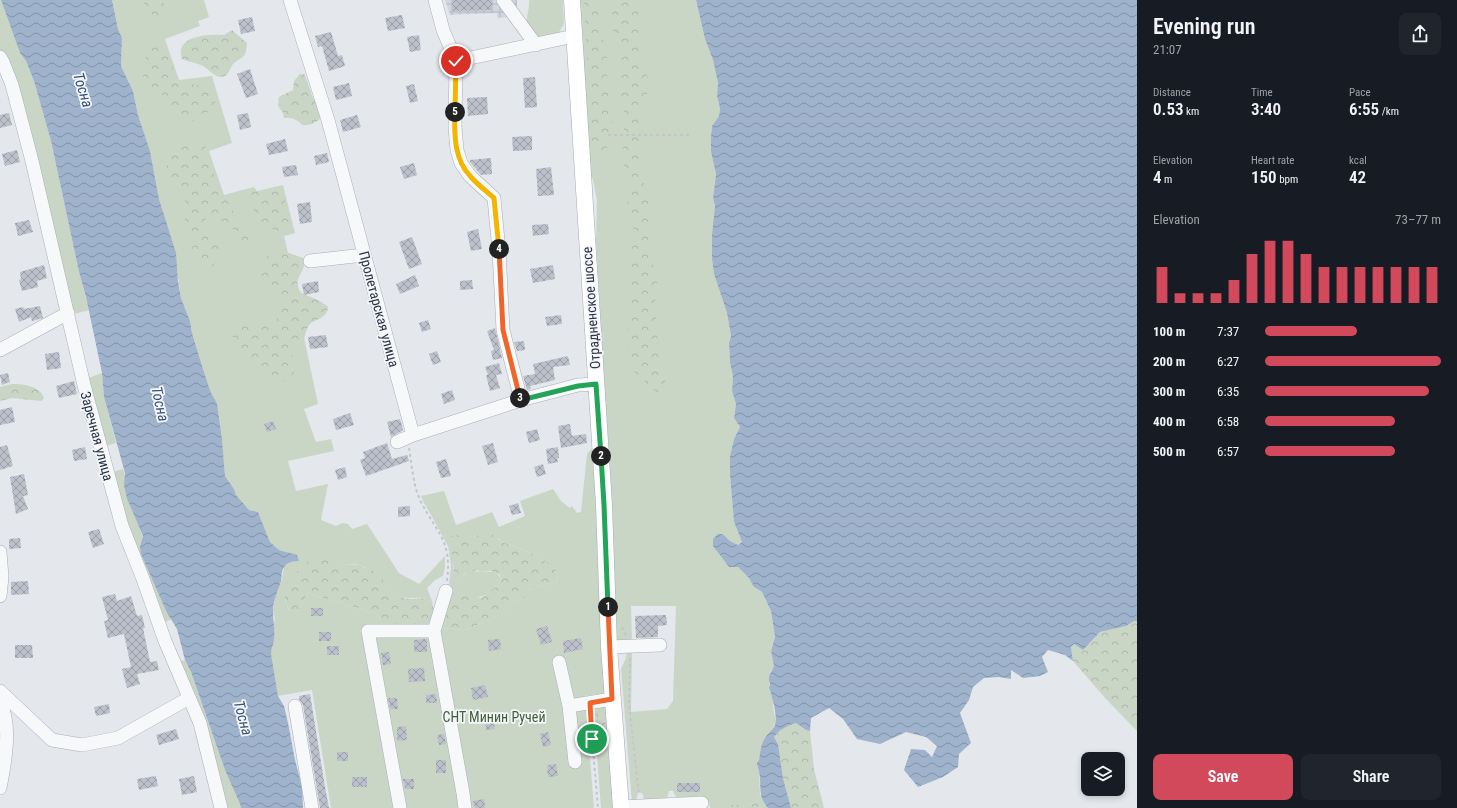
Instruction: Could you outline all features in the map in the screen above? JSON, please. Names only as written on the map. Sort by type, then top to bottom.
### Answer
[{"type":"main road","name":"Отрадненское шоссе","points":[[572,0],[604,505],[612,699],[621,808]]},
{"type":"street","name":"Пролетарская улица","points":[[290,0],[328,120],[364,255],[406,438]]},
{"type":"street","points":[[435,0],[443,30],[456,61],[454,127],[457,150],[461,163],[470,176],[494,198],[499,252],[503,330],[521,400]]},
{"type":"street","points":[[503,0],[536,45]]},
{"type":"street","points":[[456,61],[574,36]]},
{"type":"street","name":"Заречная улица","points":[[0,57],[12,85],[32,161],[84,386],[122,526],[166,641],[200,723],[221,808]]},
{"type":"street","points":[[310,261],[364,255]]},
{"type":"street","points":[[0,350],[68,313]]},
{"type":"street","points":[[406,438],[521,400],[578,386],[596,384]]},
{"type":"street","points":[[0,552],[2,577],[0,596]]},
{"type":"street","points":[[446,591],[434,631],[464,793],[465,808]]},
{"type":"street","points":[[400,808],[368,631],[434,631]]},
{"type":"street","points":[[610,647],[660,646]]},
{"type":"street","points":[[559,662],[569,706],[574,762]]},
{"type":"street","points":[[0,691],[52,740],[82,745],[118,738],[189,698]]},
{"type":"street","points":[[569,706],[612,699]]},
{"type":"street","points":[[0,702],[5,712],[6,756],[0,788]]},
{"type":"street","points":[[295,706],[312,808]]},
{"type":"street","points":[[621,808],[676,806],[702,803]]},
{"type":"path","points":[[608,135],[691,135]]},
{"type":"path","points":[[406,438],[421,502],[446,546],[449,565],[446,591]]},
{"type":"path","points":[[590,703],[598,808]]},
{"type":"shaded area","points":[[445,0],[517,0],[517,12],[509,17],[497,18],[497,13],[450,15]]},
{"type":"green space","points":[[0,0],[20,53],[26,61],[34,81],[51,141],[79,272],[89,310],[71,315],[0,51]]},
{"type":"green space","name":"СНТ Минин Ручей","points":[[112,0],[204,0],[209,17],[198,21],[200,26],[165,39],[179,80],[212,76],[232,143],[209,151],[224,195],[254,187],[257,191],[283,185],[295,233],[284,236],[289,257],[280,269],[303,333],[318,404],[304,409],[316,442],[331,439],[334,451],[288,461],[296,491],[328,484],[321,520],[336,526],[342,523],[348,524],[352,529],[367,524],[399,573],[419,584],[445,556],[443,576],[435,580],[427,588],[432,601],[423,598],[404,597],[393,594],[390,592],[379,575],[360,565],[344,565],[320,560],[310,561],[300,569],[292,582],[285,601],[289,610],[296,614],[308,593],[377,614],[382,620],[382,626],[465,630],[510,610],[509,604],[527,596],[527,590],[558,581],[556,570],[536,555],[502,542],[499,539],[480,534],[472,538],[449,542],[453,557],[453,571],[461,578],[466,574],[476,571],[495,572],[501,580],[496,587],[484,595],[471,598],[448,598],[451,565],[448,546],[421,496],[444,491],[456,525],[492,512],[499,527],[525,516],[520,501],[553,489],[561,501],[570,508],[572,506],[577,513],[581,512],[587,454],[593,447],[605,695],[598,697],[596,694],[585,696],[594,808],[331,808],[312,690],[278,696],[271,659],[271,648],[274,639],[273,628],[275,619],[273,611],[275,597],[282,579],[284,566],[299,560],[287,552],[279,550],[270,542],[258,512],[249,510],[236,495],[234,489],[225,476],[217,403],[211,393],[192,333],[190,321],[181,298],[174,247],[159,199],[150,151],[138,115],[133,91],[121,66],[122,38],[118,29]]},
{"type":"green space","points":[[143,0],[163,0],[165,7],[160,16],[153,15],[147,9]]},
{"type":"green space","points":[[529,0],[563,0],[564,24],[558,34],[542,38],[533,34],[527,22]]},
{"type":"green space","points":[[580,0],[696,0],[705,39],[713,60],[718,83],[717,96],[720,108],[719,116],[712,126],[711,136],[711,152],[716,174],[713,198],[715,206],[712,259],[714,274],[727,313],[731,336],[729,343],[730,363],[733,376],[732,391],[736,404],[734,418],[740,427],[734,439],[730,456],[730,475],[734,522],[742,542],[738,545],[730,541],[723,534],[720,555],[729,567],[738,567],[751,580],[754,587],[762,592],[771,611],[775,637],[771,651],[774,666],[770,672],[769,688],[773,699],[776,722],[765,738],[760,753],[757,767],[759,772],[760,794],[755,803],[748,805],[725,805],[725,808],[710,808],[709,802],[676,797],[673,791],[669,791],[666,802],[644,803],[643,794],[638,792],[636,802],[632,803],[621,669],[626,658],[627,650],[632,649],[631,712],[667,709],[673,701],[676,606],[631,606],[632,644],[617,641],[596,240],[597,201],[589,166]]},
{"type":"green space","points":[[584,0],[598,0],[600,26],[607,56],[607,79],[612,111],[612,132],[610,143],[603,151],[596,151],[592,146]]},
{"type":"green space","points":[[607,0],[636,0],[640,27],[641,63],[648,78],[648,92],[641,106],[640,114],[643,125],[640,147],[643,179],[645,187],[650,194],[651,203],[648,248],[658,280],[655,305],[659,355],[666,379],[663,393],[652,389],[634,372],[629,360],[627,337],[631,299],[628,286],[628,266],[634,232],[627,209],[629,182],[622,158],[625,116],[619,92],[621,66],[616,37],[613,31],[611,5]]},
{"type":"green space","points":[[232,30],[247,43],[247,48],[244,56],[234,63],[225,76],[216,76],[203,66],[182,59],[181,51],[183,45],[188,41],[202,36],[224,35]]},
{"type":"green space","points":[[163,42],[177,80],[207,89],[215,98],[215,103],[209,112],[199,114],[193,121],[188,123],[178,120],[171,115],[169,101],[166,97],[149,88],[143,80],[142,67],[146,57],[153,47]]},
{"type":"green space","points":[[300,74],[304,74],[313,97],[322,110],[320,119],[307,125],[302,125],[294,119],[284,118],[283,113],[278,106],[279,97],[293,90],[294,81]]},
{"type":"green space","points":[[190,142],[202,143],[206,146],[221,195],[231,206],[235,215],[253,238],[254,243],[246,247],[231,227],[214,217],[209,217],[205,220],[205,224],[213,233],[219,246],[217,259],[212,267],[200,263],[193,257],[192,252],[194,240],[185,219],[185,199],[170,186],[165,177],[165,171],[170,159],[174,154]]},
{"type":"green space","points":[[273,189],[283,191],[290,224],[289,229],[285,231],[276,230],[262,223],[255,215],[252,205],[245,198],[246,193]]},
{"type":"green space","points":[[289,253],[303,258],[305,262],[298,280],[301,293],[328,307],[326,314],[309,325],[301,346],[292,354],[296,363],[296,368],[291,378],[282,382],[277,382],[263,378],[254,365],[244,360],[232,333],[236,324],[275,323],[278,316],[280,299],[279,292],[276,288],[264,280],[260,275],[260,269],[262,261],[268,256]]},
{"type":"green space","points":[[102,373],[104,397],[116,443],[102,447],[86,379]]},
{"type":"green space","points":[[12,384],[31,386],[39,391],[44,398],[41,401],[12,398],[0,401],[0,387]]},
{"type":"green space","points":[[123,469],[128,502],[142,535],[141,554],[166,611],[172,619],[163,623],[110,473]]},
{"type":"green space","points":[[466,534],[472,538],[480,534],[492,534],[502,542],[536,555],[548,563],[556,570],[558,581],[527,590],[527,596],[509,604],[511,610],[465,630],[440,628],[448,598],[461,593],[481,598],[496,587],[501,580],[499,574],[491,571],[482,572],[477,570],[464,574],[461,578],[460,585],[454,585],[453,557],[449,542],[451,536]]},
{"type":"green space","points":[[323,559],[344,565],[360,565],[377,573],[389,590],[397,596],[408,599],[424,598],[432,601],[434,614],[433,618],[430,623],[424,627],[382,626],[382,620],[377,614],[308,593],[296,614],[292,614],[285,599],[287,590],[293,579],[300,568],[307,562]]},
{"type":"green space","points":[[1134,621],[1137,621],[1137,731],[1106,699],[1073,661],[1071,647],[1074,644],[1083,650],[1100,632],[1126,626]]},
{"type":"green space","points":[[185,660],[191,672],[225,770],[241,808],[225,808],[178,662]]},
{"type":"green space","points":[[604,705],[606,707],[607,731],[604,734],[596,722],[594,715],[595,706]]},
{"type":"green space","points":[[594,716],[598,726],[607,731],[614,808],[601,808]]},
{"type":"green space","points":[[796,723],[810,731],[814,769],[824,808],[791,808],[783,778],[778,744],[774,737],[784,728]]},
{"type":"green space","points":[[760,794],[764,804],[768,808],[725,808],[724,805],[748,805],[755,803]]},
{"type":"water","name":"Тосна","points":[[1,0],[112,0],[118,29],[122,38],[121,66],[133,91],[138,115],[150,151],[159,199],[176,253],[181,298],[190,321],[192,333],[211,393],[217,403],[225,476],[234,489],[236,495],[249,510],[258,512],[270,542],[279,550],[297,555],[299,561],[288,564],[282,571],[281,581],[273,607],[274,641],[271,654],[278,696],[284,706],[302,786],[303,808],[241,808],[225,770],[191,672],[185,660],[177,629],[166,611],[141,554],[140,547],[143,536],[127,499],[124,485],[125,473],[104,397],[102,373],[51,141],[34,81],[26,61],[20,53]]},
{"type":"water","points":[[696,0],[1137,0],[1137,621],[1134,621],[1126,626],[1100,632],[1083,650],[1074,644],[1071,647],[1073,661],[1065,655],[1048,650],[1042,657],[1048,672],[1040,676],[1023,678],[1011,670],[1011,679],[999,677],[984,678],[973,687],[969,700],[960,713],[971,743],[959,754],[958,767],[943,777],[918,787],[904,770],[911,749],[925,750],[932,757],[937,746],[926,737],[906,732],[880,744],[857,739],[843,719],[829,708],[811,718],[810,731],[796,723],[784,728],[774,737],[778,744],[783,778],[791,808],[768,808],[762,800],[757,763],[764,740],[776,722],[772,696],[769,688],[769,677],[774,666],[771,651],[775,637],[771,611],[762,592],[754,587],[749,578],[738,567],[729,567],[713,546],[713,539],[718,534],[723,534],[730,541],[738,545],[742,542],[734,522],[730,475],[730,456],[734,439],[740,427],[734,418],[736,404],[732,391],[733,376],[730,363],[729,343],[731,336],[727,313],[714,274],[712,259],[712,235],[715,206],[713,198],[716,174],[711,152],[711,136],[712,126],[719,116],[720,108],[717,96],[718,83],[713,60],[705,39]]},
{"type":"building","points":[[452,0],[492,0],[492,10],[453,11]]},
{"type":"building","points":[[402,15],[405,28],[388,31],[385,18]]},
{"type":"building","points":[[252,17],[255,31],[241,34],[238,20]]},
{"type":"building","points":[[331,32],[338,56],[342,55],[345,66],[329,71],[322,46],[318,47],[315,36]]},
{"type":"building","points":[[419,35],[421,50],[410,52],[407,37]]},
{"type":"building","points":[[250,69],[258,94],[246,98],[237,74]]},
{"type":"building","points":[[535,77],[537,107],[525,108],[523,78]]},
{"type":"building","points":[[349,83],[352,96],[336,100],[333,87]]},
{"type":"building","points":[[414,84],[418,101],[410,103],[406,86]]},
{"type":"building","points":[[487,97],[488,114],[468,116],[467,98]]},
{"type":"building","points":[[9,113],[12,125],[0,128],[0,115]]},
{"type":"building","points":[[248,113],[251,127],[240,130],[237,115]]},
{"type":"building","points":[[357,115],[361,127],[343,132],[340,120]]},
{"type":"building","points":[[532,136],[532,150],[513,151],[512,137]]},
{"type":"building","points":[[285,139],[288,151],[269,155],[266,144]]},
{"type":"building","points":[[17,150],[20,162],[5,166],[2,154]]},
{"type":"building","points":[[327,153],[329,162],[316,165],[314,156]]},
{"type":"building","points":[[491,158],[492,174],[481,175],[470,162],[470,160]]},
{"type":"building","points":[[414,163],[417,175],[404,179],[400,167]]},
{"type":"building","points":[[296,165],[298,175],[284,177],[282,167]]},
{"type":"building","points":[[551,167],[554,195],[538,196],[536,169]]},
{"type":"building","points":[[310,202],[312,222],[300,224],[297,204]]},
{"type":"building","points":[[29,220],[33,232],[18,236],[15,223]]},
{"type":"building","points":[[548,224],[549,234],[533,236],[532,225]]},
{"type":"building","points":[[478,229],[482,249],[471,251],[467,232]]},
{"type":"building","points":[[412,237],[422,264],[409,269],[399,242]]},
{"type":"building","points":[[44,265],[47,278],[37,281],[38,287],[22,291],[19,280],[21,279],[20,272]]},
{"type":"building","points":[[553,265],[555,279],[533,283],[530,269]]},
{"type":"building","points":[[415,275],[419,286],[400,294],[396,284]]},
{"type":"building","points":[[472,280],[473,289],[460,290],[460,281]]},
{"type":"building","points":[[318,281],[319,292],[304,295],[302,284]]},
{"type":"building","points":[[40,306],[43,318],[32,321],[31,317],[19,322],[15,309]]},
{"type":"building","points":[[561,315],[562,324],[547,326],[545,317]]},
{"type":"building","points":[[428,320],[431,329],[422,332],[419,323]]},
{"type":"building","points":[[495,328],[502,358],[493,360],[491,351],[494,350],[487,331]]},
{"type":"building","points":[[326,335],[328,347],[310,349],[308,337]]},
{"type":"building","points":[[524,341],[525,350],[517,351],[514,342]]},
{"type":"building","points":[[437,351],[441,362],[433,365],[429,354]]},
{"type":"building","points":[[59,352],[61,368],[47,370],[45,354]]},
{"type":"building","points":[[568,356],[570,365],[553,367],[555,380],[530,386],[531,389],[527,390],[523,376],[535,374],[533,364]]},
{"type":"building","points":[[499,363],[502,374],[496,375],[500,388],[490,391],[486,375],[488,375],[485,367]]},
{"type":"building","points":[[8,373],[10,382],[2,385],[0,375]]},
{"type":"building","points":[[74,381],[77,394],[59,398],[56,386]]},
{"type":"building","points":[[452,390],[455,400],[444,404],[441,394]]},
{"type":"building","points":[[12,407],[15,422],[0,425],[0,410]]},
{"type":"building","points":[[350,413],[354,425],[336,430],[333,419]]},
{"type":"building","points":[[400,419],[403,430],[391,437],[387,422]]},
{"type":"building","points":[[273,421],[276,429],[267,432],[264,424]]},
{"type":"building","points":[[570,424],[572,436],[586,434],[587,443],[561,448],[558,426]]},
{"type":"building","points":[[537,429],[540,440],[529,443],[526,432]]},
{"type":"building","points":[[387,443],[392,459],[407,455],[409,461],[366,476],[360,460],[365,458],[363,452]]},
{"type":"building","points":[[493,443],[498,462],[488,465],[482,446]]},
{"type":"building","points":[[7,445],[13,466],[0,470],[0,447]]},
{"type":"building","points":[[85,447],[87,459],[74,461],[72,450]]},
{"type":"building","points":[[558,447],[558,462],[548,464],[546,449]]},
{"type":"building","points":[[446,459],[451,476],[441,478],[436,462]]},
{"type":"building","points":[[543,464],[546,474],[537,477],[534,467]]},
{"type":"building","points":[[345,467],[347,477],[338,480],[335,470]]},
{"type":"building","points":[[24,474],[28,495],[23,496],[28,509],[16,514],[10,477]]},
{"type":"building","points":[[518,503],[521,513],[512,515],[509,506]]},
{"type":"building","points":[[410,506],[410,516],[398,517],[398,507]]},
{"type":"building","points":[[99,529],[104,544],[93,548],[88,532]]},
{"type":"building","points":[[20,538],[21,548],[9,549],[9,539]]},
{"type":"building","points":[[28,581],[29,594],[11,595],[11,582]]},
{"type":"building","points":[[115,594],[117,601],[131,596],[137,616],[142,615],[150,662],[157,661],[159,670],[137,674],[140,684],[127,688],[122,669],[131,667],[124,634],[108,638],[104,621],[108,620],[102,597]]},
{"type":"building","points":[[311,608],[323,608],[323,616],[311,616]]},
{"type":"building","points":[[666,615],[667,625],[658,626],[658,637],[636,638],[635,616]]},
{"type":"building","points":[[547,626],[552,642],[541,645],[536,629]]},
{"type":"building","points":[[319,632],[331,632],[331,641],[319,641]]},
{"type":"building","points":[[581,638],[583,649],[564,653],[563,641]]},
{"type":"building","points":[[427,639],[427,652],[414,652],[414,640]]},
{"type":"building","points":[[500,639],[501,649],[489,651],[488,640]]},
{"type":"building","points":[[15,645],[32,645],[33,658],[15,658]]},
{"type":"building","points":[[327,646],[339,646],[339,655],[327,655]]},
{"type":"building","points":[[389,652],[391,664],[383,665],[381,653]]},
{"type":"building","points":[[424,668],[425,681],[409,682],[408,669]]},
{"type":"building","points":[[485,685],[488,697],[473,700],[471,688]]},
{"type":"building","points":[[310,694],[329,808],[320,808],[303,705],[299,699],[299,696]]},
{"type":"building","points":[[436,694],[437,703],[426,703],[426,695]]},
{"type":"building","points":[[388,698],[397,698],[398,709],[390,709]]},
{"type":"building","points":[[109,704],[110,713],[96,716],[94,707]]},
{"type":"building","points":[[493,716],[495,729],[486,730],[485,717]]},
{"type":"building","points":[[406,726],[407,740],[397,741],[397,727]]},
{"type":"building","points":[[176,729],[179,739],[159,745],[156,735]]},
{"type":"building","points":[[548,732],[551,745],[543,747],[540,734]]},
{"type":"building","points":[[444,734],[446,744],[439,745],[437,735]]},
{"type":"building","points":[[337,752],[348,752],[348,761],[337,761]]},
{"type":"building","points":[[436,760],[446,760],[446,773],[436,773]]},
{"type":"building","points":[[556,764],[558,776],[548,777],[547,765]]},
{"type":"building","points":[[156,776],[158,786],[139,790],[137,779]]},
{"type":"building","points":[[194,776],[197,792],[182,795],[179,779]]},
{"type":"building","points":[[352,777],[367,777],[367,787],[352,787]]},
{"type":"building","points":[[403,779],[414,779],[414,789],[405,789]]},
{"type":"building","points":[[677,783],[700,783],[700,792],[677,792]]},
{"type":"building","points":[[484,799],[485,808],[475,808],[473,801]]},
{"type":"route","points":[[456,61],[454,127],[457,150],[461,163],[470,176],[494,198],[499,252],[503,330],[521,400],[578,386],[596,384],[604,505],[612,699],[590,703],[592,739]]}]
